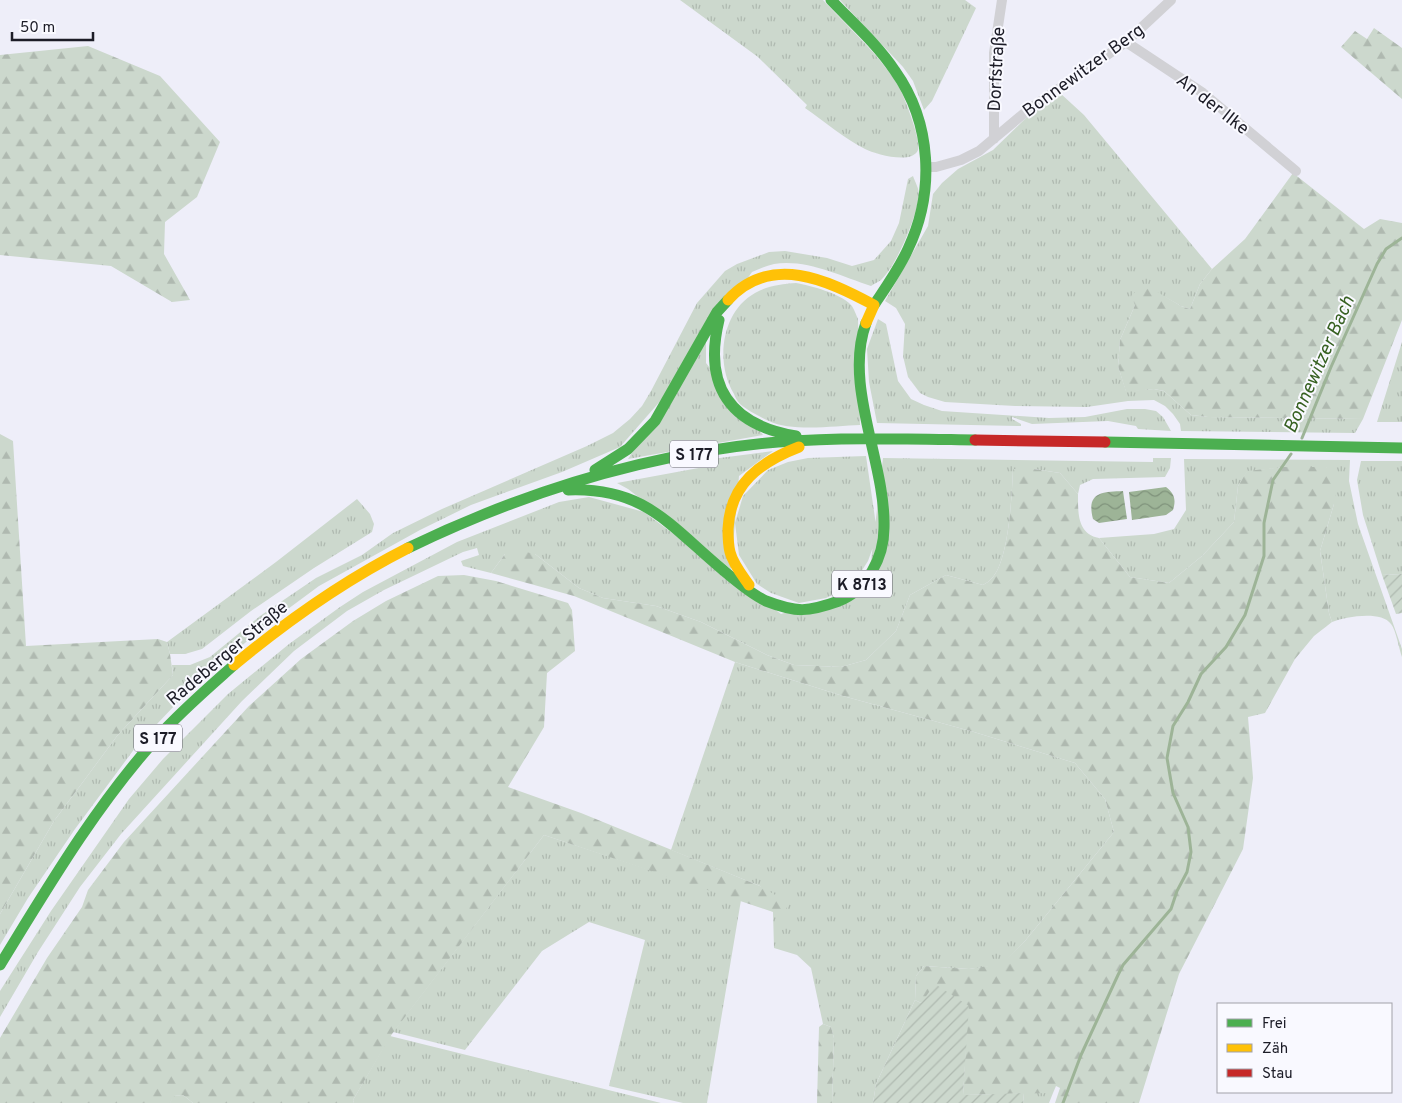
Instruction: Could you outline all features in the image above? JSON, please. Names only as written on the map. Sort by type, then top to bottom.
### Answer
[{"type":"main road","name":"K 8713","points":[[762,598],[786,607],[809,610],[836,603],[848,596],[864,582],[875,568],[884,543],[885,518],[861,382],[860,347],[874,305],[900,264],[918,225],[925,196],[927,167],[923,133],[918,114],[904,84],[883,55],[831,0]]},
{"type":"main road","points":[[570,483],[607,463],[646,433],[656,421],[717,312],[733,295],[757,280],[775,275],[795,273],[819,278],[874,305]]},
{"type":"main road","points":[[733,295],[722,314],[715,333],[712,361],[717,382],[729,403],[744,417],[760,427],[820,440]]},
{"type":"main road","points":[[762,598],[741,574],[730,553],[727,525],[730,508],[744,481],[756,469],[794,448],[820,440]]},
{"type":"main road","name":"S 177","points":[[543,492],[627,468],[713,450],[820,440],[1038,440],[1402,448]]},
{"type":"main road","points":[[543,492],[589,490],[621,495],[633,499],[664,517],[726,574],[762,598]]},
{"type":"main road","name":"Radeberger Straße","points":[[0,965],[83,833],[146,752],[182,712],[218,679],[321,598],[367,570],[433,535],[480,515],[543,492]]},
{"type":"street","name":"Dorfstraße","points":[[994,139],[994,53],[1002,0]]},
{"type":"street","name":"Bonnewitzer Berg","points":[[927,167],[936,167],[961,160],[979,151],[1028,110],[1126,42],[1171,0]]},
{"type":"street","name":"An der Ilke","points":[[1126,42],[1203,93],[1296,172]]},
{"type":"green space","points":[[680,0],[823,0],[893,77],[900,89],[912,120],[918,150],[909,157],[893,157],[870,151],[850,140],[805,108],[807,105],[758,57]]},
{"type":"green space","points":[[840,0],[965,0],[976,8],[932,101],[924,110],[913,81],[903,67]]},
{"type":"green space","points":[[1374,28],[1402,48],[1402,99],[1341,47],[1355,31],[1367,39]]},
{"type":"green space","points":[[88,46],[160,76],[220,142],[197,197],[165,222],[164,254],[190,300],[172,302],[111,266],[0,255],[0,55]]},
{"type":"green space","points":[[1060,93],[1084,115],[1212,269],[1200,284],[1190,309],[1165,297],[1135,305],[1120,340],[1118,366],[1126,391],[1154,389],[1164,391],[1191,415],[1208,417],[1363,419],[1355,433],[1181,431],[1180,424],[1173,414],[1165,406],[1154,400],[1128,401],[1087,407],[1015,406],[945,402],[920,393],[908,377],[903,356],[905,324],[896,308],[885,301],[928,226],[933,194],[958,169],[993,150],[1029,115]]},
{"type":"green space","points":[[1293,173],[1364,229],[1380,219],[1402,223],[1402,320],[1363,419],[1208,417],[1191,415],[1164,391],[1154,389],[1126,392],[1118,366],[1120,340],[1135,305],[1131,296],[1144,284],[1181,306],[1190,309],[1200,284],[1212,269],[1245,239]]},
{"type":"green space","points":[[913,176],[919,195],[914,215],[900,252],[881,280],[871,286],[823,269],[786,263],[774,264],[752,272],[662,399],[620,447],[562,472],[471,505],[420,530],[319,586],[269,623],[209,673],[138,744],[75,829],[28,898],[0,945],[0,914],[54,821],[117,736],[173,675],[172,665],[190,665],[210,657],[260,616],[316,578],[362,555],[393,533],[442,509],[613,433],[642,406],[697,303],[725,271],[737,264],[769,252],[785,251],[827,258],[852,266],[874,260],[891,241],[899,223],[908,179]]},
{"type":"green space","points":[[796,283],[817,288],[840,297],[851,305],[854,310],[858,319],[860,425],[813,428],[778,424],[746,409],[740,404],[728,382],[724,368],[723,353],[728,325],[735,312],[755,293],[775,286]]},
{"type":"green space","points":[[878,319],[886,324],[898,381],[911,399],[924,405],[942,411],[1049,418],[1085,417],[1127,409],[1145,409],[1156,411],[1163,417],[1171,431],[1138,429],[1136,426],[1108,421],[1032,424],[1012,417],[1021,426],[877,423],[869,382],[867,349]]},
{"type":"green space","points":[[706,342],[706,363],[763,435],[628,459]]},
{"type":"green space","points":[[1402,342],[1402,422],[1377,422]]},
{"type":"green space","points":[[0,434],[13,441],[26,646],[158,639],[167,642],[173,675],[117,736],[54,821],[0,914]]},
{"type":"green space","points":[[773,451],[739,476],[731,569],[628,489],[617,483],[704,467],[712,459]]},
{"type":"green space","points":[[866,456],[876,525],[873,547],[868,561],[859,575],[843,590],[826,598],[799,603],[771,593],[757,584],[739,555],[735,523],[743,496],[768,470],[788,462],[808,458]]},
{"type":"green space","points":[[883,458],[1153,462],[1153,458],[1171,458],[1170,468],[1165,477],[1093,479],[1080,485],[1078,494],[1060,473],[1034,469],[1013,469],[1006,542],[998,569],[991,579],[983,585],[946,575],[910,595],[896,631],[866,660],[841,667],[794,665],[767,655],[701,622],[656,606],[603,598],[579,588],[535,554],[505,554],[491,573],[463,566],[461,561],[479,555],[477,548],[463,552],[384,590],[347,611],[294,651],[242,701],[121,834],[80,887],[38,952],[0,1017],[0,991],[51,911],[129,799],[163,759],[228,694],[289,644],[363,592],[457,542],[559,502],[589,497],[644,512],[781,614],[868,587]]},
{"type":"green space","points":[[1184,459],[1350,460],[1349,481],[1358,524],[1402,649],[1402,657],[1391,624],[1386,620],[1379,617],[1363,616],[1332,622],[1320,551],[1334,504],[1326,467],[1284,467],[1247,472],[1238,486],[1234,522],[1202,556],[1169,583],[1130,577],[1099,538],[1154,534],[1174,529],[1186,510]]},
{"type":"green space","points":[[1361,461],[1402,461],[1402,574],[1382,575],[1363,515],[1357,480]]},
{"type":"green space","points":[[1284,467],[1326,467],[1339,480],[1320,551],[1332,622],[1314,636],[1295,659],[1265,713],[1248,717],[1253,778],[1243,849],[1179,974],[1139,1103],[1055,1103],[1060,1088],[1056,1086],[1053,1093],[963,1095],[968,1006],[921,1003],[915,1000],[916,976],[924,966],[969,969],[1001,964],[1025,941],[1114,832],[1105,799],[1075,763],[974,732],[843,696],[735,662],[574,596],[491,573],[505,554],[522,551],[535,554],[579,588],[603,598],[656,606],[701,622],[767,655],[794,665],[841,667],[866,660],[896,631],[910,595],[946,575],[983,585],[991,579],[998,569],[1006,542],[1013,469],[1034,469],[1060,473],[1078,494],[1080,521],[1086,532],[1099,538],[1130,577],[1169,583],[1202,556],[1234,522],[1238,486],[1247,471]]},
{"type":"green space","points":[[357,499],[370,514],[374,524],[372,532],[314,568],[251,611],[202,649],[185,654],[170,654],[167,642],[276,562]]},
{"type":"green space","points":[[1402,574],[1402,613],[1396,614],[1382,575]]},
{"type":"green space","points":[[464,575],[496,581],[568,603],[572,610],[575,651],[547,673],[544,727],[508,787],[581,813],[760,886],[789,903],[784,913],[773,912],[544,835],[392,1034],[353,1100],[354,1103],[193,1103],[183,1095],[174,1096],[170,1103],[0,1103],[0,1038],[47,958],[82,907],[88,890],[124,842],[249,706],[301,659],[353,621],[386,601],[438,576]]},
{"type":"green space","points":[[735,662],[843,696],[974,732],[1075,763],[1105,799],[1114,832],[1025,941],[1001,965],[969,969],[924,966],[916,976],[915,1000],[876,1084],[873,1103],[832,1103],[834,1038],[831,1027],[823,1024],[811,968],[797,955],[774,948],[773,912],[784,912],[760,886],[671,850]]},
{"type":"green space","points":[[544,835],[741,900],[707,1103],[683,1103],[609,1086],[645,940],[589,922],[542,951],[465,1050],[393,1032]]},
{"type":"green space","points":[[935,984],[969,1006],[963,1095],[1024,1093],[1023,1103],[873,1103],[876,1084],[915,1000],[921,1003]]},
{"type":"green space","points":[[823,1024],[831,1027],[834,1038],[832,1103],[817,1103],[819,1027]]},
{"type":"green space","points":[[390,1036],[661,1103],[354,1103],[353,1100]]},
{"type":"green space","points":[[1024,1093],[1053,1093],[1049,1103],[1023,1103]]},
{"type":"green space","points":[[183,1095],[193,1103],[170,1103],[173,1096]]},
{"type":"water","points":[[1166,487],[1174,497],[1173,510],[1166,515],[1132,520],[1129,492]]},
{"type":"water","points":[[1123,491],[1127,519],[1099,523],[1093,519],[1092,503],[1098,495]]},
{"type":"waterway","name":"Bonnewitzer Bach","points":[[1302,438],[1377,264],[1386,249],[1402,238]]},
{"type":"waterway","name":"Bonnewitzer Bach","points":[[1063,1103],[1081,1055],[1123,965],[1171,909],[1177,891],[1187,872],[1191,852],[1188,827],[1173,793],[1167,758],[1173,726],[1188,702],[1201,674],[1226,647],[1245,615],[1264,556],[1264,523],[1273,480],[1291,454]]},
{"type":"traffic: fast","points":[[831,0],[873,43],[895,71],[907,91],[916,113],[926,158],[926,181],[917,227],[901,264],[874,305]]},
{"type":"traffic: fast","points":[[595,470],[628,449],[655,421],[717,312],[728,300]]},
{"type":"traffic: fast","points":[[719,320],[715,343],[715,364],[719,383],[727,399],[738,412],[754,423],[773,431],[796,436]]},
{"type":"traffic: fast","points":[[568,490],[595,491],[617,495],[637,502],[671,525],[738,583],[766,601],[786,608],[802,610],[828,605],[849,596],[866,581],[872,571],[881,550],[884,528],[879,477],[867,425],[859,372],[860,347],[866,323]]},
{"type":"traffic: fast","points":[[408,548],[497,509],[542,493],[588,478],[682,455],[730,447],[803,440],[975,440]]},
{"type":"traffic: fast","points":[[1105,442],[1402,448]]},
{"type":"traffic: fast","points":[[0,965],[73,848],[134,765],[165,729],[234,665]]},
{"type":"traffic: slow","points":[[728,300],[745,286],[762,277],[781,274],[800,276],[837,287],[874,305],[866,323]]},
{"type":"traffic: slow","points":[[749,585],[735,565],[729,549],[728,529],[734,499],[741,487],[760,468],[799,447]]},
{"type":"traffic: slow","points":[[234,665],[275,632],[339,587],[408,548]]},
{"type":"traffic: jam","points":[[975,440],[1105,442]]}]
